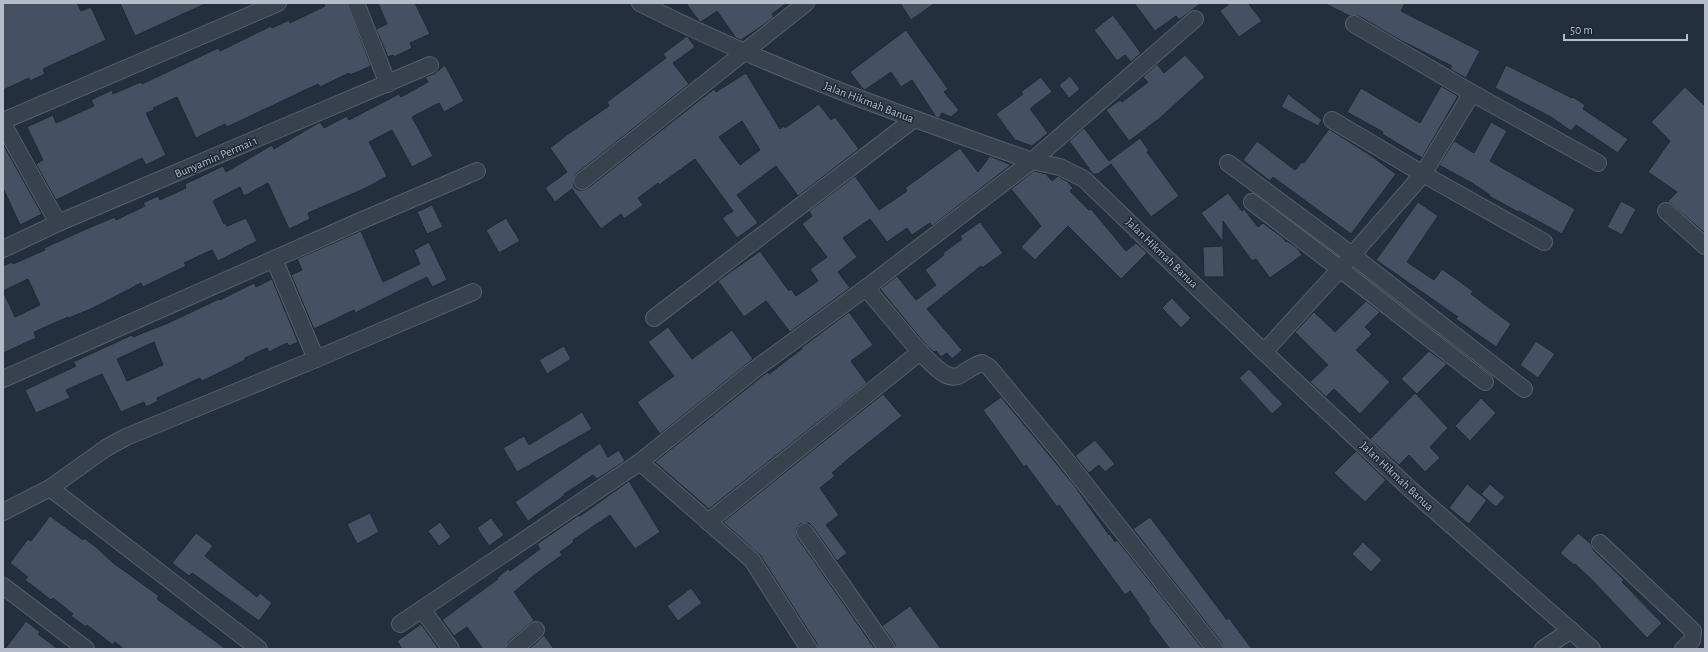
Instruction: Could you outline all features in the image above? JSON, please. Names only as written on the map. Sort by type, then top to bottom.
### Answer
[{"type":"street","points":[[58,223],[3,122],[278,3]]},
{"type":"street","points":[[356,3],[388,84]]},
{"type":"street","name":"Jalan Hikmah Banua","points":[[640,3],[745,52],[849,95],[1032,161],[1060,167],[1084,179],[1264,352],[1409,488],[1592,649]]},
{"type":"street","points":[[660,13],[672,3]]},
{"type":"street","points":[[582,181],[806,3]]},
{"type":"street","points":[[400,624],[640,462],[754,370],[866,288],[1032,161],[1195,19]]},
{"type":"street","points":[[1354,24],[1472,93],[1598,163]]},
{"type":"street","name":"Bunyamin Permai 1","points":[[3,249],[58,223],[430,65]]},
{"type":"street","points":[[1264,352],[1340,269],[1423,174],[1472,93]]},
{"type":"street","points":[[654,318],[914,119]]},
{"type":"street","points":[[1332,120],[1423,174],[1544,242]]},
{"type":"street","points":[[1228,163],[1352,255],[1524,389]]},
{"type":"street","points":[[3,379],[477,171]]},
{"type":"street","points":[[1252,202],[1485,382]]},
{"type":"street","points":[[1666,211],[1705,246]]},
{"type":"street","points":[[274,259],[316,359]]},
{"type":"street","points":[[866,288],[920,352],[942,372],[952,377],[958,376],[977,364],[982,363],[989,367],[1063,456],[1215,649]]},
{"type":"street","points":[[3,512],[50,488],[106,448],[126,437],[316,359],[473,292]]},
{"type":"street","points":[[708,522],[920,352]]},
{"type":"street","points":[[640,462],[752,560],[810,649]]},
{"type":"street","points":[[50,488],[258,649]]},
{"type":"street","points":[[805,532],[887,649]]},
{"type":"street","points":[[1600,543],[1705,642]]},
{"type":"street","points":[[3,586],[86,649]]},
{"type":"street","points":[[422,609],[451,649]]},
{"type":"street","points":[[514,649],[536,630]]},
{"type":"street","points":[[1543,649],[1571,630]]},
{"type":"street","points":[[1683,649],[1692,640],[1693,631]]},
{"type":"building","points":[[3,3],[77,3],[81,11],[91,7],[106,40],[43,69],[45,74],[30,81],[29,78],[3,90]]},
{"type":"building","points":[[120,3],[207,3],[135,36]]},
{"type":"building","points":[[324,3],[347,3],[371,66],[350,75],[349,73],[320,87],[318,84],[227,127],[225,124],[196,138],[177,97],[153,108],[154,110],[146,113],[166,155],[146,165],[142,158],[56,200],[36,164],[43,160],[27,127],[53,115],[56,123],[94,106],[91,100],[112,90],[113,94],[141,82],[142,84],[218,48],[220,51],[271,26],[272,28],[289,20],[290,23],[325,6]]},
{"type":"building","points":[[378,3],[415,3],[430,34],[410,43],[412,48],[394,57],[393,55],[388,57],[376,29],[387,24]]},
{"type":"building","points":[[686,3],[787,3],[772,14],[774,17],[741,40],[736,38],[717,11],[701,22]]},
{"type":"building","points":[[900,3],[935,3],[911,20]]},
{"type":"building","points":[[1134,3],[1201,3],[1179,20],[1176,16],[1155,31]]},
{"type":"building","points":[[1230,3],[1248,3],[1262,21],[1239,37],[1220,11]]},
{"type":"building","points":[[1324,3],[1405,3],[1401,11],[1480,51],[1466,78],[1450,69],[1452,66],[1400,40],[1359,16],[1350,16]]},
{"type":"building","points":[[1113,15],[1141,53],[1131,62],[1125,55],[1117,61],[1094,30]]},
{"type":"building","points":[[906,30],[948,89],[944,92],[959,110],[951,117],[942,113],[939,118],[936,117],[912,80],[901,87],[891,72],[865,90],[850,72]]},
{"type":"building","points":[[687,36],[695,47],[673,63],[689,84],[576,174],[573,182],[574,187],[578,190],[588,188],[714,89],[716,92],[746,73],[780,129],[784,126],[785,128],[819,104],[831,120],[835,117],[859,149],[798,196],[776,166],[737,195],[758,223],[737,238],[722,218],[733,211],[695,159],[638,198],[643,205],[624,219],[621,214],[601,229],[572,189],[555,202],[545,188],[567,172],[550,148],[609,106],[607,102],[666,58],[663,54]],"holes":[[[742,121],[760,150],[740,165],[719,137]]]},
{"type":"building","points":[[1185,55],[1205,77],[1160,118],[1129,141],[1106,110],[1120,100],[1122,102],[1148,82],[1143,77],[1157,64],[1164,73]]},
{"type":"building","points":[[445,65],[464,101],[444,112],[439,103],[412,117],[433,156],[412,167],[392,130],[369,142],[387,176],[368,187],[308,213],[310,219],[289,229],[268,183],[244,196],[240,187],[213,201],[224,224],[226,223],[227,226],[246,218],[257,241],[218,261],[212,250],[184,263],[186,266],[143,287],[141,283],[93,308],[34,332],[36,338],[3,353],[3,266],[12,262],[13,264],[45,250],[44,248],[115,217],[116,220],[145,206],[143,203],[158,196],[160,200],[186,188],[185,184],[223,166],[226,172],[272,145],[274,149],[320,122],[324,128],[347,116],[349,120],[399,94],[401,97],[428,82],[425,77],[434,74]],"holes":[[[28,279],[40,305],[15,317],[3,291]]]},
{"type":"building","points":[[1506,65],[1572,98],[1573,97],[1585,105],[1583,109],[1628,139],[1618,153],[1576,125],[1571,131],[1551,117],[1495,88]]},
{"type":"building","points":[[1070,76],[1080,89],[1069,98],[1059,85]]},
{"type":"building","points":[[1041,77],[1052,92],[1031,108],[1031,110],[1048,133],[1032,146],[1015,140],[996,114],[1023,94],[1021,92]]},
{"type":"building","points":[[1441,86],[1458,96],[1422,158],[1382,134],[1383,132],[1347,112],[1361,88],[1420,123]]},
{"type":"building","points":[[1685,87],[1705,106],[1705,233],[1668,201],[1677,192],[1648,172],[1670,141],[1651,122]]},
{"type":"building","points":[[1288,94],[1322,120],[1318,126],[1281,107]]},
{"type":"building","points":[[1491,122],[1507,131],[1490,161],[1575,209],[1562,234],[1489,196],[1490,195],[1472,183],[1439,165],[1454,141],[1474,153]]},
{"type":"building","points":[[1084,128],[1109,161],[1140,138],[1149,151],[1147,152],[1179,196],[1151,217],[1111,164],[1098,174],[1093,174],[1069,141]]},
{"type":"building","points":[[1329,129],[1370,155],[1396,174],[1351,234],[1273,177],[1270,181],[1243,160],[1257,141],[1295,170],[1302,162],[1304,163]]},
{"type":"building","points":[[3,144],[42,214],[20,225],[3,188]]},
{"type":"building","points":[[960,148],[978,172],[990,156],[1011,165],[932,226],[930,223],[912,235],[907,228],[887,242],[870,219],[843,238],[857,257],[838,272],[850,288],[790,332],[766,301],[744,317],[718,281],[760,251],[789,291],[791,289],[796,296],[818,281],[810,269],[827,257],[802,224],[812,216],[809,211],[855,176],[879,210],[907,191],[905,188]]},
{"type":"building","points":[[1034,171],[1046,174],[1052,181],[1058,176],[1068,182],[1073,188],[1070,191],[1089,210],[1091,209],[1126,251],[1136,243],[1147,253],[1121,279],[1068,226],[1035,260],[1021,247],[1041,226],[1011,189]]},
{"type":"building","points":[[1228,193],[1242,211],[1244,209],[1258,227],[1263,223],[1282,237],[1286,242],[1287,241],[1297,248],[1302,255],[1270,278],[1256,259],[1252,261],[1223,221],[1223,242],[1201,213]]},
{"type":"building","points":[[1621,201],[1636,209],[1622,235],[1607,227]]},
{"type":"building","points":[[1418,202],[1438,216],[1407,262],[1434,280],[1442,269],[1473,291],[1471,294],[1511,324],[1496,347],[1456,319],[1458,317],[1376,260]]},
{"type":"building","points":[[432,205],[443,227],[427,234],[417,212]]},
{"type":"building","points":[[506,218],[520,241],[499,253],[486,230]]},
{"type":"building","points":[[980,222],[1003,253],[982,268],[981,266],[927,309],[962,350],[952,359],[947,353],[941,357],[936,351],[934,352],[927,346],[880,289],[897,276],[916,300],[936,285],[925,270],[944,255],[943,253],[962,239],[960,236]]},
{"type":"building","points":[[361,231],[383,282],[420,264],[414,250],[429,242],[447,280],[432,287],[427,277],[355,313],[354,310],[314,329],[291,275],[302,270],[297,259]]},
{"type":"building","points":[[1223,246],[1224,277],[1204,277],[1203,247]]},
{"type":"building","points":[[272,279],[298,342],[289,346],[287,343],[269,352],[267,348],[202,381],[200,378],[157,398],[158,401],[146,407],[144,402],[121,412],[102,374],[66,390],[70,398],[36,413],[25,390],[76,366],[73,362],[132,335],[133,337],[168,323],[254,283],[256,287]],"holes":[[[154,342],[163,365],[127,381],[117,359]]]},
{"type":"building","points":[[1172,298],[1191,318],[1181,328],[1162,308]]},
{"type":"building","points":[[1366,301],[1380,312],[1365,327],[1372,334],[1356,350],[1390,382],[1360,414],[1334,389],[1326,397],[1310,382],[1328,365],[1295,332],[1314,312],[1335,332]]},
{"type":"building","points":[[849,312],[873,345],[851,361],[867,383],[709,509],[655,462],[760,378],[768,372],[769,374]]},
{"type":"building","points":[[668,327],[692,359],[732,330],[753,359],[660,434],[637,402],[674,376],[648,342]]},
{"type":"building","points":[[1536,341],[1555,354],[1538,378],[1520,365]]},
{"type":"building","points":[[564,346],[571,359],[547,374],[539,360]]},
{"type":"building","points":[[1429,351],[1447,364],[1417,394],[1401,379]]},
{"type":"building","points":[[1249,369],[1283,404],[1272,414],[1239,378]]},
{"type":"building","points":[[1415,393],[1448,428],[1430,447],[1440,458],[1425,472],[1409,455],[1399,465],[1370,439]]},
{"type":"building","points":[[883,394],[902,416],[832,473],[835,476],[820,488],[839,515],[826,525],[847,553],[837,561],[809,523],[800,524],[796,532],[797,537],[875,649],[818,649],[817,644],[760,555],[723,522]]},
{"type":"building","points":[[1001,397],[1074,485],[1109,535],[1110,534],[1115,542],[1117,540],[1203,649],[1170,649],[1148,620],[1150,619],[1130,591],[1125,595],[1059,505],[1057,507],[1026,465],[1024,467],[983,410]]},
{"type":"building","points":[[1481,398],[1496,413],[1470,441],[1455,426]]},
{"type":"building","points":[[582,412],[592,429],[517,472],[503,448],[524,436],[529,445]]},
{"type":"building","points":[[1095,440],[1115,464],[1105,472],[1099,465],[1089,473],[1075,456]]},
{"type":"building","points":[[600,443],[608,457],[619,450],[625,461],[597,479],[593,475],[564,494],[565,495],[528,521],[515,502]]},
{"type":"building","points":[[1356,451],[1386,480],[1365,502],[1334,473]]},
{"type":"building","points":[[629,481],[660,532],[635,549],[610,515],[573,540],[574,542],[560,552],[562,555],[514,592],[534,620],[508,642],[505,649],[483,649],[467,627],[454,636],[442,620],[498,579],[497,578],[508,569],[510,571],[540,549],[537,544]]},
{"type":"building","points":[[1467,484],[1487,500],[1469,524],[1449,508]]},
{"type":"building","points":[[1490,484],[1505,497],[1496,507],[1481,494]]},
{"type":"building","points":[[370,513],[379,532],[357,544],[347,524]]},
{"type":"building","points":[[50,516],[83,540],[84,538],[96,547],[112,562],[159,596],[157,599],[226,649],[124,649],[115,642],[113,645],[87,625],[86,627],[71,616],[73,614],[53,598],[51,600],[25,580],[28,577],[10,563],[28,539],[31,541]]},
{"type":"building","points":[[1150,517],[1227,620],[1229,618],[1252,649],[1224,649],[1222,643],[1133,529]]},
{"type":"building","points":[[491,518],[504,535],[489,546],[477,528]]},
{"type":"building","points":[[440,522],[451,537],[439,546],[428,531]]},
{"type":"building","points":[[196,533],[213,546],[205,556],[257,597],[260,593],[272,603],[259,621],[192,573],[189,576],[172,563]]},
{"type":"building","points":[[1578,533],[1591,544],[1593,550],[1624,580],[1622,582],[1662,623],[1647,638],[1591,579],[1575,564],[1574,565],[1560,553]]},
{"type":"building","points":[[1363,542],[1382,560],[1371,572],[1352,554]]},
{"type":"building","points":[[691,588],[702,603],[678,621],[667,606]]},
{"type":"building","points":[[910,606],[941,649],[896,649],[895,644],[882,626]]},
{"type":"building","points":[[26,621],[40,632],[38,634],[58,649],[5,649]]},
{"type":"building","points":[[421,624],[438,648],[402,649],[397,641]]},
{"type":"building","points":[[544,635],[554,649],[529,649],[542,637]]}]
